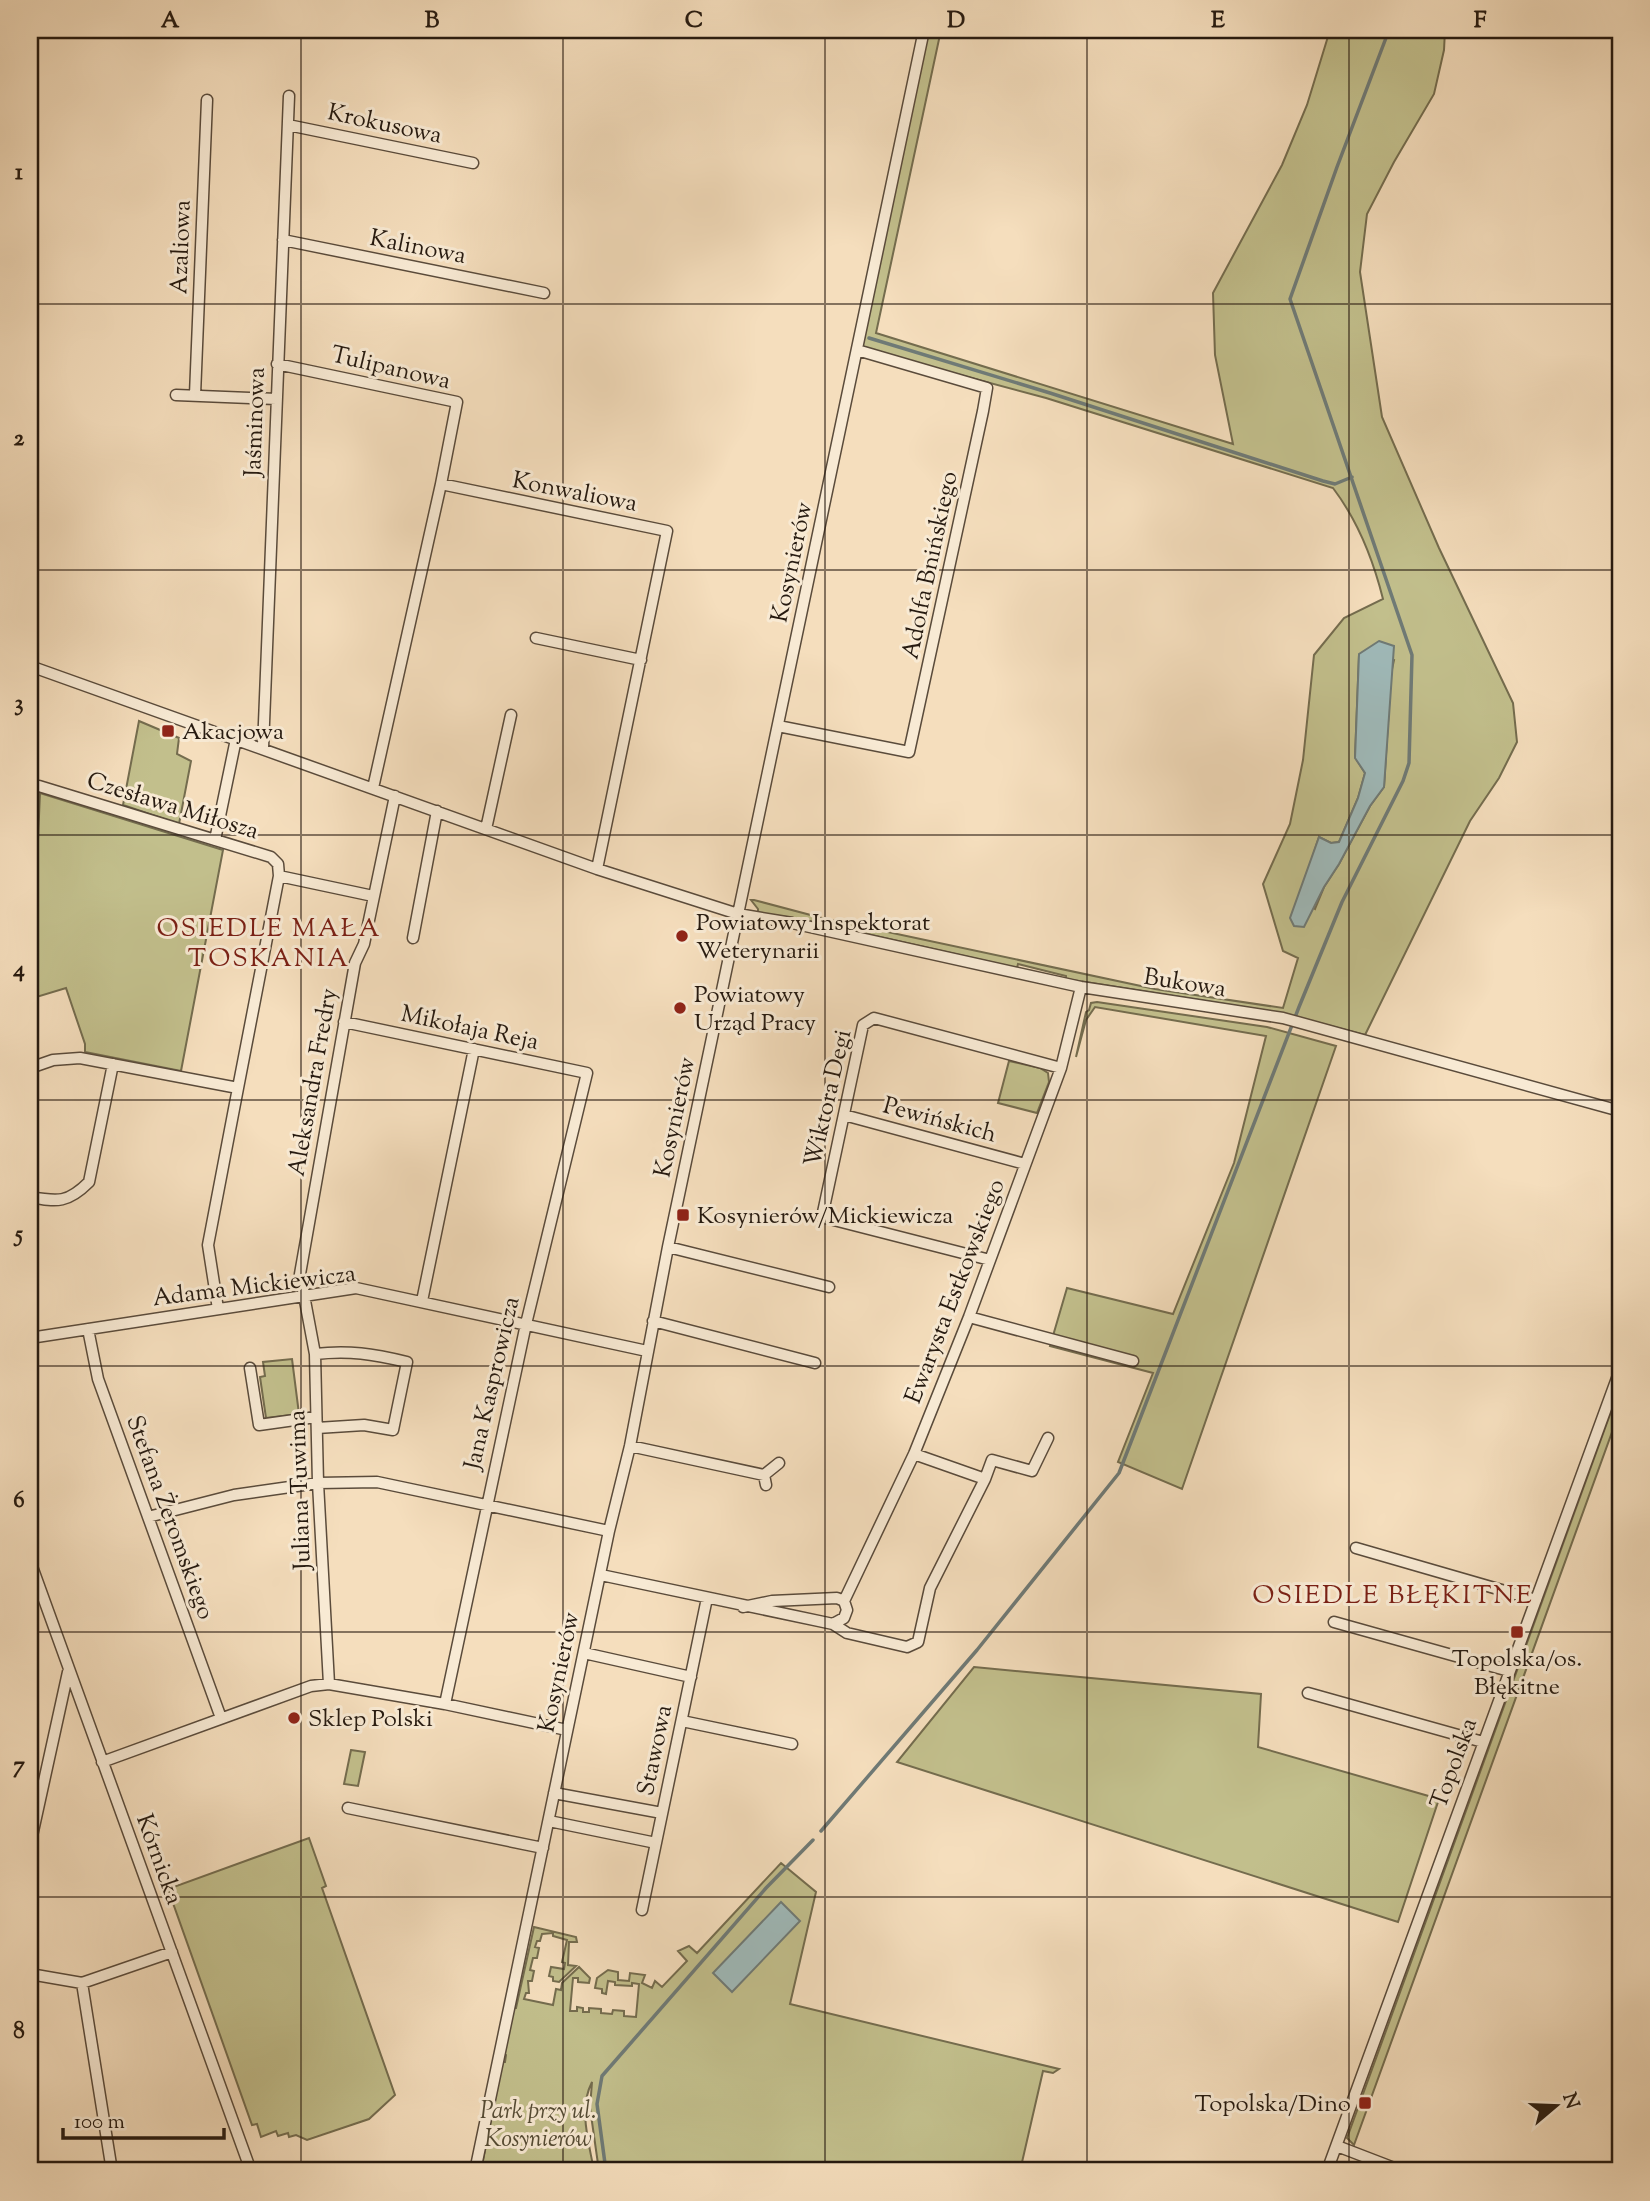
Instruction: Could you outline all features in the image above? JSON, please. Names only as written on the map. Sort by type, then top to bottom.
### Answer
[{"type":"street","name":"Kosynierów","points":[[475,2171],[567,1730],[630,1446],[668,1247],[924,30]]},
{"type":"street","name":"Jaśminowa","points":[[263,748],[289,96]]},
{"type":"street","name":"Azaliowa","points":[[195,396],[207,100]]},
{"type":"street","name":"Krokusowa","points":[[288,125],[473,163]]},
{"type":"street","name":"Kalinowa","points":[[283,240],[544,293]]},
{"type":"street","name":"Adolfa Bnińskiego","points":[[778,726],[909,752],[983,411],[987,388],[857,350]]},
{"type":"street","name":"Tulipanowa","points":[[277,364],[457,402],[441,484]]},
{"type":"street","points":[[176,395],[276,399]]},
{"type":"street","points":[[373,788],[441,484]]},
{"type":"street","name":"Konwaliowa","points":[[441,484],[667,531],[597,870]]},
{"type":"street","points":[[536,638],[641,660]]},
{"type":"street","points":[[30,666],[597,870],[738,914]]},
{"type":"street","points":[[486,829],[511,715]]},
{"type":"street","points":[[215,840],[236,739]]},
{"type":"street","name":"Czesława Miłosza","points":[[30,787],[39,786],[271,857],[278,864],[279,876]]},
{"type":"street","name":"Aleksandra Fredry","points":[[304,1296],[300,1274],[344,1022],[355,963],[364,944],[395,796]]},
{"type":"street","points":[[413,938],[437,811]]},
{"type":"street","points":[[218,1310],[208,1245],[279,876],[373,896]]},
{"type":"street","name":"Bukowa","points":[[738,914],[792,923],[1081,987],[1283,1018],[1620,1111]]},
{"type":"street","name":"Ewarysta Estkowskiego","points":[[833,1624],[844,1618],[847,1610],[844,1601],[914,1454],[969,1317],[1061,1068],[1081,987]]},
{"type":"street","name":"Wiktora Degi","points":[[990,1261],[822,1217],[863,1025],[874,1017],[1061,1068]]},
{"type":"street","name":"Mikołaja Reja","points":[[344,1022],[587,1073]]},
{"type":"street","points":[[422,1301],[474,1049]]},
{"type":"street","points":[[30,1068],[68,1057],[238,1088]]},
{"type":"street","points":[[30,1197],[49,1201],[65,1200],[78,1193],[89,1182],[113,1064]]},
{"type":"street","name":"Jana Kasprowicza","points":[[445,1704],[526,1324],[587,1073]]},
{"type":"street","name":"Pewińskich","points":[[844,1115],[1025,1164]]},
{"type":"street","points":[[668,1247],[830,1287]]},
{"type":"street","name":"Adama Mickiewicza","points":[[30,1338],[356,1288],[647,1351]]},
{"type":"street","name":"Juliana Tuwima","points":[[304,1296],[315,1354],[318,1483],[329,1684]]},
{"type":"street","points":[[969,1317],[1133,1361]]},
{"type":"street","points":[[653,1321],[816,1363]]},
{"type":"street","name":"Stefana Żeromskiego","points":[[88,1329],[98,1379],[221,1718]]},
{"type":"street","points":[[250,1368],[259,1425],[317,1423],[365,1425],[393,1430],[407,1362],[370,1353],[343,1351],[315,1354]]},
{"type":"street","name":"Topolska","points":[[1327,2171],[1620,1370]]},
{"type":"street","points":[[601,1575],[833,1624],[847,1633],[907,1647],[918,1642],[930,1588],[992,1460],[1032,1471],[1048,1438]]},
{"type":"street","points":[[630,1446],[765,1480],[779,1463]]},
{"type":"street","points":[[914,1454],[985,1479]]},
{"type":"street","points":[[148,1517],[234,1495],[318,1483],[377,1482],[610,1531]]},
{"type":"street","points":[[1356,1548],[1536,1600]]},
{"type":"street","name":"Kórnicka","points":[[30,1562],[251,2171]]},
{"type":"street","name":"Stawowa","points":[[642,1910],[707,1598]]},
{"type":"street","points":[[743,1607],[772,1601],[818,1598],[837,1598],[844,1601]]},
{"type":"street","points":[[1334,1622],[1509,1671]]},
{"type":"street","points":[[584,1653],[691,1676]]},
{"type":"street","points":[[30,1845],[68,1669]]},
{"type":"street","points":[[102,1762],[311,1686],[329,1684],[445,1704],[567,1730]]},
{"type":"street","points":[[1308,1693],[1483,1742]]},
{"type":"street","points":[[60,1710],[80,1702]]},
{"type":"street","points":[[681,1721],[792,1744]]},
{"type":"street","points":[[554,1793],[662,1813]]},
{"type":"street","points":[[348,1808],[543,1848]]},
{"type":"street","points":[[548,1821],[656,1843]]},
{"type":"street","points":[[30,1975],[82,1983],[172,1952]]},
{"type":"street","points":[[82,1983],[112,2171]]},
{"type":"street","points":[[1337,2146],[1402,2171]]},
{"type":"green space","points":[[928,30],[941,30],[876,333],[1233,444],[1215,355],[1213,293],[1282,165],[1307,105],[1330,30],[1445,30],[1444,50],[1434,94],[1367,214],[1360,272],[1382,417],[1439,548],[1513,703],[1517,742],[1499,778],[1470,821],[1365,1035],[1281,1013],[1066,979],[1066,976],[1018,964],[1017,968],[801,919],[758,913],[751,900],[822,918],[1155,989],[1283,1008],[1298,958],[1283,951],[1263,884],[1290,824],[1303,760],[1314,655],[1344,618],[1383,599],[1364,541],[1333,488],[1046,398],[871,351],[862,345]],"holes":[[[1359,655],[1394,660],[1384,787],[1370,806],[1324,887],[1315,909],[1299,898],[1319,837],[1331,843],[1339,842],[1358,798],[1365,773],[1355,757]]]},
{"type":"green space","points":[[139,721],[179,738],[177,754],[191,761],[179,824],[123,805]]},
{"type":"green space","points":[[40,793],[223,850],[181,1071],[85,1052],[85,1044],[66,988],[30,999],[30,888],[36,885]]},
{"type":"green space","points":[[1091,1003],[1267,1027],[1336,1046],[1182,1489],[1118,1462],[1153,1373],[1050,1346],[1067,1288],[1173,1314],[1234,1163],[1266,1036],[1095,1007],[1086,1020],[1076,1057],[1086,1012]]},
{"type":"green space","points":[[1009,1061],[1040,1068],[1048,1073],[1049,1082],[1037,1113],[998,1103]]},
{"type":"green space","points":[[292,1359],[299,1414],[266,1418],[260,1377],[265,1376],[263,1362]]},
{"type":"green space","points":[[1620,1387],[1620,1410],[1354,2145],[1347,2138]]},
{"type":"green space","points":[[974,1667],[1261,1694],[1258,1747],[1439,1799],[1398,1922],[897,1762]]},
{"type":"green space","points":[[351,1750],[365,1752],[358,1786],[344,1784]]},
{"type":"green space","points":[[309,1838],[326,1886],[322,1888],[395,2095],[369,2119],[307,2140],[296,2135],[289,2137],[288,2133],[278,2136],[276,2131],[261,2137],[257,2124],[252,2125],[168,1889]]},
{"type":"green space","name":"Park przy ul. Kosynierów","points":[[781,1863],[816,1892],[790,2004],[1059,2069],[1053,2073],[1043,2071],[1020,2171],[599,2171],[590,2108],[592,2082],[585,2114],[594,2171],[481,2171],[502,2062],[505,2062],[504,2054],[513,2008],[516,2008],[534,1927],[576,1937],[577,1942],[569,1942],[568,1965],[576,1966],[559,1982],[553,1981],[553,1977],[549,1976],[551,1967],[564,1969],[565,1963],[562,1962],[567,1940],[553,1936],[553,1933],[542,1934],[535,1947],[539,1948],[537,1958],[533,1958],[530,1970],[534,1971],[532,1981],[528,1981],[529,1993],[526,1993],[524,1999],[553,2005],[556,1989],[561,1990],[562,1983],[579,1967],[590,1978],[589,1983],[578,1982],[578,1978],[573,1978],[570,2011],[577,2011],[577,2007],[583,2008],[583,2012],[589,2012],[589,2008],[612,2014],[613,2010],[624,2011],[624,2016],[636,2017],[639,1984],[615,1985],[615,1982],[608,1981],[606,1994],[602,1993],[602,1989],[595,1988],[597,1978],[608,1970],[618,1972],[618,1980],[629,1981],[630,1973],[645,1975],[642,1983],[652,1988],[655,1981],[662,1987],[687,1961],[678,1951],[689,1946],[697,1953]]},
{"type":"water","points":[[1379,641],[1394,646],[1384,787],[1370,806],[1304,927],[1294,926],[1290,918],[1319,837],[1331,843],[1339,842],[1358,798],[1365,773],[1355,758],[1359,654]]},
{"type":"water","points":[[781,1902],[800,1921],[732,1992],[713,1973]]},
{"type":"waterway","points":[[821,1831],[977,1650],[1119,1473],[1299,1007],[1342,902],[1403,781],[1409,763],[1412,655],[1290,299],[1389,30]]},
{"type":"waterway","points":[[869,338],[1323,481],[1335,484],[1352,477]]},
{"type":"waterway","points":[[606,2171],[597,2104],[602,2076],[766,1888],[813,1840]]},
{"type":"place","name":"Akacjowa","points":[[168,731]]},
{"type":"place","name":"Powiatowy Inspektorat Weterynarii","points":[[682,936]]},
{"type":"place","name":"Powiatowy Urząd Pracy","points":[[680,1008]]},
{"type":"place","name":"Kosynierów/Mickiewicza","points":[[683,1215]]},
{"type":"place","name":"Topolska/os. Błękitne","points":[[1517,1632]]},
{"type":"place","name":"Sklep Polski","points":[[294,1718]]},
{"type":"place","name":"Topolska/Dino","points":[[1365,2103]]},
{"type":"district","name":"OSIEDLE MAŁA TOSKANIA","points":[[269,942]]},
{"type":"district","name":"OSIEDLE BŁĘKITNE","points":[[1393,1594]]}]
